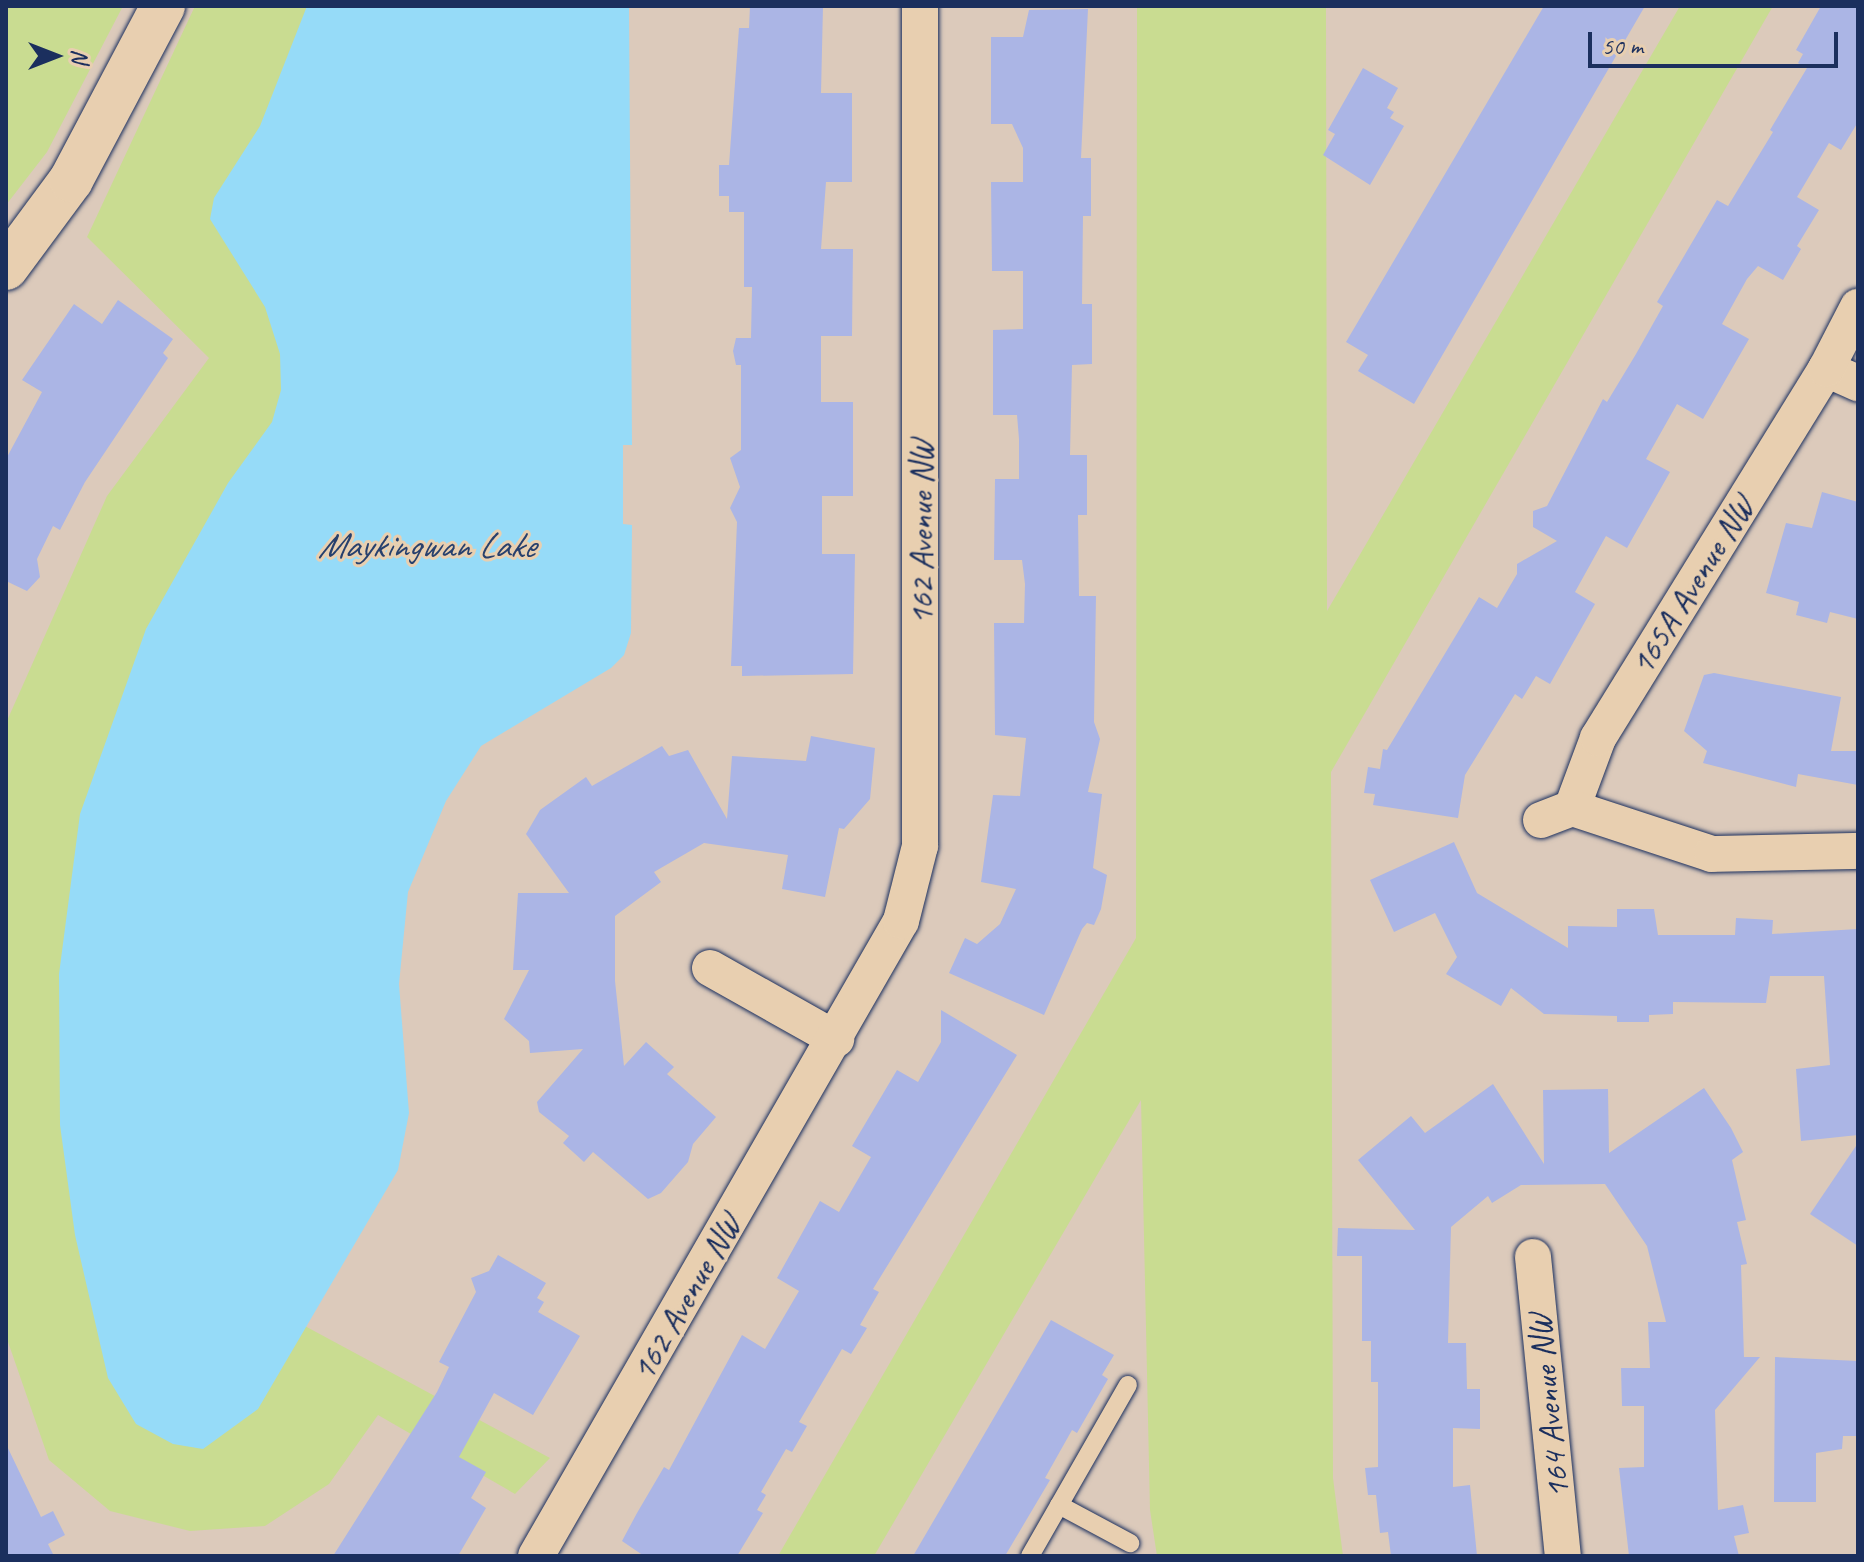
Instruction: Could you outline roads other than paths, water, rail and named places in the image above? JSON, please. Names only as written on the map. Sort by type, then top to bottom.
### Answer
[{"type":"street","points":[[9,258],[71,180],[163,6]]},
{"type":"street","name":"162 Avenue NW","points":[[536,1556],[836,1039],[901,921],[920,846],[920,6]]},
{"type":"street","name":"165A Avenue NW","points":[[1858,307],[1842,376],[1598,738],[1556,814],[1712,854],[1858,851]]},
{"type":"street","points":[[710,968],[836,1039]]},
{"type":"street","name":"164 Avenue NW","points":[[1533,1257],[1563,1556]]},
{"type":"lane","points":[[1030,1556],[1128,1385]]},
{"type":"lane","points":[[1059,1505],[1130,1543]]},
{"type":"water","name":"Maykingwan Lake","points":[[307,6],[629,6],[632,445],[623,445],[623,524],[632,525],[631,633],[624,655],[611,668],[481,746],[446,801],[408,892],[399,984],[409,1113],[398,1170],[258,1409],[203,1449],[173,1444],[136,1424],[108,1378],[75,1235],[60,1125],[59,974],[80,814],[146,629],[228,483],[272,422],[281,390],[280,354],[265,307],[210,219],[214,198],[260,126]]}]
